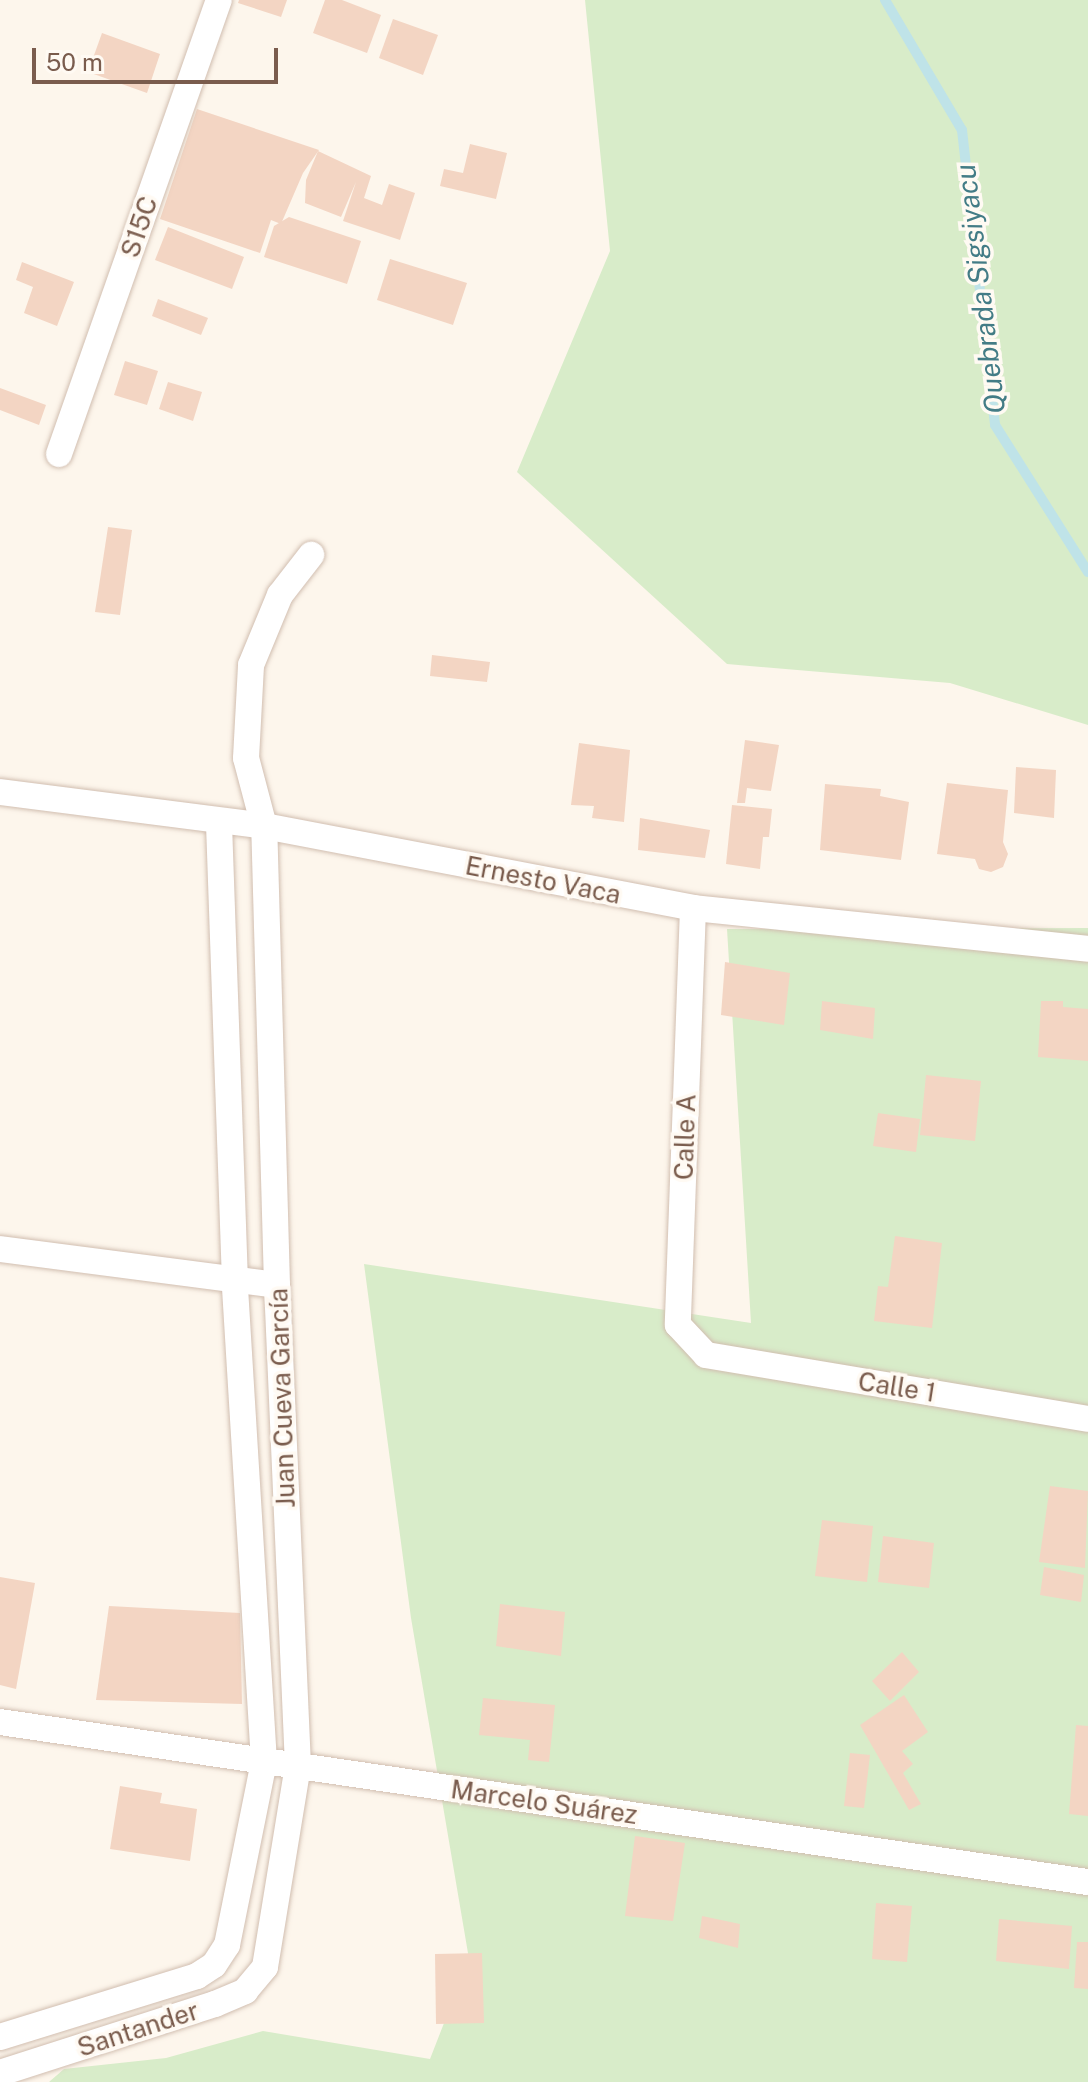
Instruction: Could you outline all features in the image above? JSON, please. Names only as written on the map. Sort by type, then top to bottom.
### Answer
[{"type":"street","name":"S15C","points":[[59,454],[219,0]]},
{"type":"street","name":"Juan Cueva García","points":[[265,1967],[298,1766],[277,1285],[264,826],[246,758],[251,665],[280,595],[311,555]]},
{"type":"street","name":"Ernesto Vaca","points":[[0,792],[219,823],[264,826],[693,908],[1088,949]]},
{"type":"street","name":"Juan Cueva García","points":[[219,823],[235,1282],[264,1762],[227,1945]]},
{"type":"street","name":"Calle A","points":[[693,908],[678,1325],[706,1355]]},
{"type":"street","points":[[0,1249],[235,1282],[277,1285]]},
{"type":"street","name":"Calle 1","points":[[706,1355],[1088,1419]]},
{"type":"street","name":"Marcelo Suárez","points":[[0,1722],[1088,1882]]},
{"type":"street","name":"Santander","points":[[0,2037],[197,1976],[214,1965],[227,1945]]},
{"type":"street","name":"Santander","points":[[0,2073],[215,2004],[245,1991],[265,1967]]},
{"type":"green space","points":[[585,0],[1088,0],[1088,725],[950,683],[727,664],[517,472],[610,251]]},
{"type":"green space","points":[[1088,928],[1088,2082],[49,2082],[64,2069],[166,2058],[263,2031],[430,2059],[469,1959],[411,1618],[364,1264],[751,1323],[727,929]]},
{"type":"building","points":[[239,0],[287,0],[281,17],[238,3]]},
{"type":"building","points":[[325,0],[342,0],[381,15],[367,53],[313,33]]},
{"type":"building","points":[[393,19],[438,35],[423,75],[379,58]]},
{"type":"building","points":[[102,33],[160,54],[147,93],[88,72]]},
{"type":"building","points":[[197,109],[319,150],[303,173],[281,224],[271,220],[260,253],[160,219]]},
{"type":"building","points":[[470,144],[507,153],[496,199],[440,186],[444,169],[463,173]]},
{"type":"building","points":[[318,151],[371,176],[364,198],[382,205],[389,184],[415,193],[400,240],[343,221],[356,182],[341,217],[305,203],[306,180]]},
{"type":"building","points":[[289,217],[361,241],[347,284],[264,257],[274,226]]},
{"type":"building","points":[[168,227],[244,257],[232,289],[155,260]]},
{"type":"building","points":[[390,259],[467,283],[453,325],[377,300]]},
{"type":"building","points":[[22,262],[74,282],[57,326],[24,313],[33,287],[16,280]]},
{"type":"building","points":[[158,299],[208,318],[201,335],[152,316]]},
{"type":"building","points":[[125,361],[158,371],[147,405],[114,395]]},
{"type":"building","points":[[168,382],[202,392],[193,421],[159,409]]},
{"type":"building","points":[[0,388],[46,405],[39,425],[0,410]]},
{"type":"building","points":[[108,527],[132,530],[120,615],[95,612]]},
{"type":"building","points":[[432,655],[490,662],[487,682],[430,676]]},
{"type":"building","points":[[745,740],[779,745],[771,791],[747,788],[745,803],[737,803]]},
{"type":"building","points":[[579,743],[630,750],[624,822],[592,818],[594,806],[571,805]]},
{"type":"building","points":[[1016,767],[1056,770],[1054,818],[1014,813]]},
{"type":"building","points":[[947,783],[1008,790],[1003,842],[1008,854],[1003,867],[991,872],[979,869],[975,859],[937,854]]},
{"type":"building","points":[[825,784],[881,789],[880,796],[909,802],[901,860],[820,850]]},
{"type":"building","points":[[732,805],[772,809],[769,837],[763,837],[760,869],[726,864]]},
{"type":"building","points":[[640,818],[710,830],[705,858],[638,850]]},
{"type":"building","points":[[725,962],[790,973],[784,1025],[721,1015]]},
{"type":"building","points":[[822,1001],[875,1008],[873,1039],[820,1030]]},
{"type":"building","points":[[1041,1001],[1063,1001],[1063,1007],[1088,1009],[1088,1061],[1038,1057]]},
{"type":"building","points":[[926,1075],[981,1081],[975,1141],[920,1135]]},
{"type":"building","points":[[878,1113],[920,1119],[916,1152],[873,1146]]},
{"type":"building","points":[[895,1236],[942,1243],[932,1328],[874,1321],[878,1286],[888,1287]]},
{"type":"building","points":[[1050,1486],[1088,1491],[1085,1568],[1039,1562]]},
{"type":"building","points":[[822,1520],[873,1526],[867,1582],[815,1576]]},
{"type":"building","points":[[883,1536],[934,1543],[929,1588],[878,1582]]},
{"type":"building","points":[[1044,1567],[1084,1575],[1081,1602],[1040,1595]]},
{"type":"building","points":[[0,1577],[35,1583],[16,1689],[0,1685]]},
{"type":"building","points":[[500,1604],[565,1612],[561,1656],[496,1646]]},
{"type":"building","points":[[109,1606],[240,1613],[242,1704],[96,1700]]},
{"type":"building","points":[[902,1652],[919,1672],[890,1701],[872,1681]]},
{"type":"building","points":[[904,1695],[928,1732],[902,1751],[913,1764],[903,1773],[921,1804],[909,1810],[860,1725]]},
{"type":"building","points":[[483,1698],[555,1705],[549,1762],[528,1760],[530,1740],[479,1735]]},
{"type":"building","points":[[1076,1725],[1088,1726],[1088,1816],[1069,1814]]},
{"type":"building","points":[[850,1753],[870,1755],[864,1808],[844,1806]]},
{"type":"building","points":[[120,1786],[162,1793],[160,1803],[197,1809],[190,1861],[110,1849]]},
{"type":"building","points":[[635,1836],[685,1843],[673,1921],[625,1916]]},
{"type":"building","points":[[876,1903],[912,1906],[907,1962],[872,1959]]},
{"type":"building","points":[[702,1916],[740,1924],[738,1948],[699,1938]]},
{"type":"building","points":[[999,1919],[1072,1926],[1069,1969],[996,1961]]},
{"type":"building","points":[[1077,1942],[1088,1942],[1088,1989],[1074,1988]]},
{"type":"building","points":[[482,1953],[484,2023],[436,2024],[435,1954]]},
{"type":"waterway","name":"Quebrada Sigsiyacu","points":[[885,0],[962,130],[995,425],[1088,572]]}]
